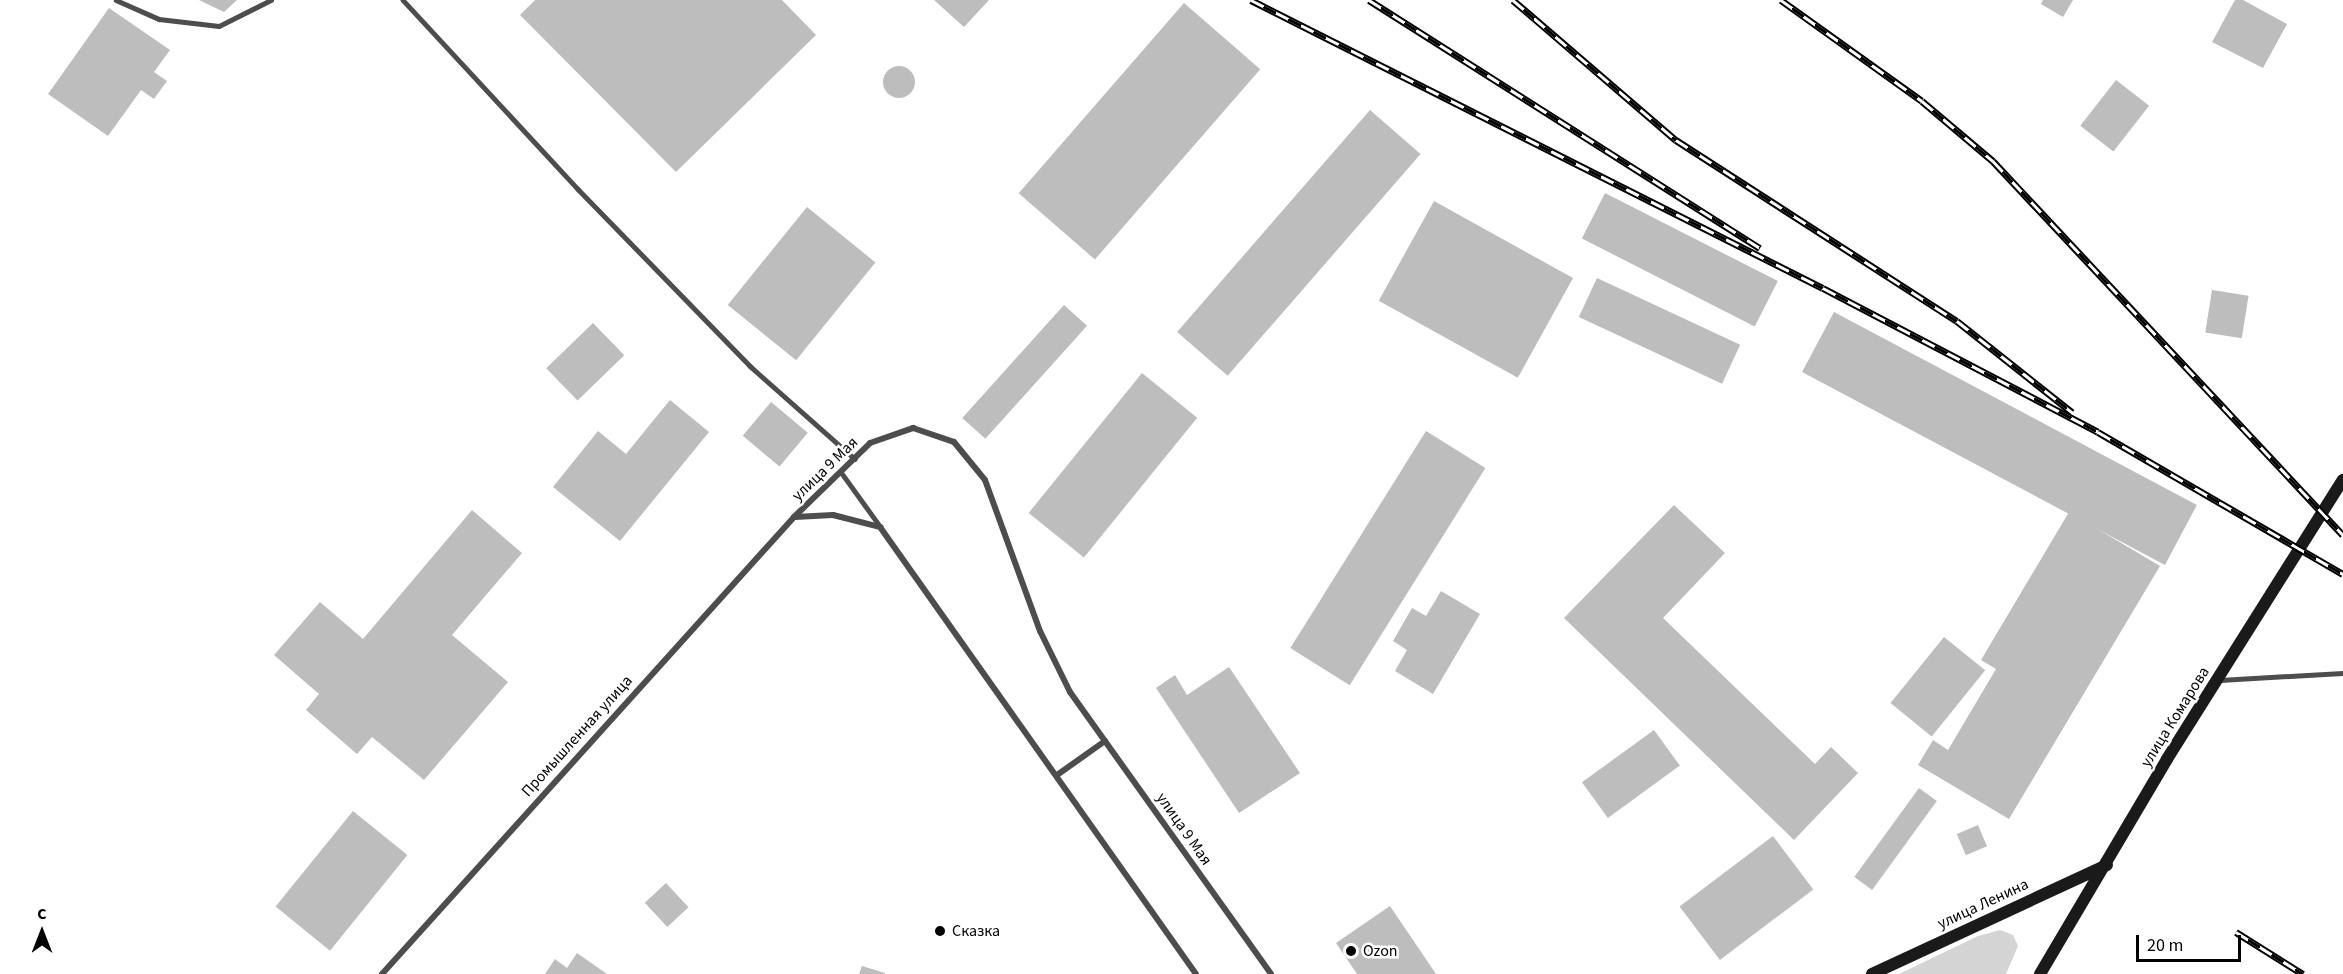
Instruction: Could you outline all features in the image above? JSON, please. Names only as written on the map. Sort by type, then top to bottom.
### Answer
[{"type":"street","name":"улица 9 Мая","points":[[794,517],[870,443],[914,428],[954,441],[985,480],[1040,631],[1070,692],[1271,974]]},
{"type":"street","name":"улица Комарова","points":[[2040,974],[2108,865],[2217,680],[2343,480]]},
{"type":"street","name":"улица 9 Мая","points":[[794,517],[833,515],[880,527]]},
{"type":"street","name":"Промышленная улица","points":[[381,974],[794,517]]},
{"type":"street","points":[[880,527],[1196,974]]},
{"type":"street","points":[[1057,775],[1105,741]]},
{"type":"street","name":"улица Ленина","points":[[1872,974],[2108,865]]},
{"type":"lane","points":[[116,0],[159,20],[219,26],[271,0]]},
{"type":"lane","points":[[403,0],[578,189],[750,366],[855,459]]},
{"type":"lane","points":[[841,472],[880,527]]},
{"type":"lane","points":[[2217,680],[2343,673]]},
{"type":"shaded area","points":[[2000,930],[2013,935],[2018,946],[2006,974],[1899,974],[1978,936]]},
{"type":"building","points":[[199,0],[237,0],[224,12]]},
{"type":"building","points":[[535,0],[782,0],[816,35],[676,172],[520,15]]},
{"type":"building","points":[[934,0],[989,0],[964,27]]},
{"type":"building","points":[[2043,0],[2073,0],[2063,17],[2041,4]]},
{"type":"building","points":[[2235,0],[2243,0],[2287,24],[2263,68],[2212,42]]},
{"type":"building","points":[[1184,3],[1260,69],[1095,259],[1019,193]]},
{"type":"building","points":[[109,8],[170,50],[154,72],[167,81],[154,99],[141,90],[108,136],[48,94]]},
{"type":"building","points":[[899,66],[910,71],[915,82],[910,93],[899,98],[888,93],[883,82],[888,71]]},
{"type":"building","points":[[2116,80],[2149,106],[2113,152],[2080,126]]},
{"type":"building","points":[[1370,110],[1421,154],[1228,376],[1177,332]]},
{"type":"building","points":[[1605,193],[1778,281],[1755,327],[1582,238]]},
{"type":"building","points":[[1434,201],[1573,278],[1518,378],[1379,301]]},
{"type":"building","points":[[807,207],[875,262],[796,360],[728,305]]},
{"type":"building","points":[[1597,278],[1740,345],[1722,384],[1579,317]]},
{"type":"building","points":[[2212,290],[2249,296],[2242,338],[2205,332]]},
{"type":"building","points":[[1064,305],[1087,326],[985,439],[962,418]]},
{"type":"building","points":[[1834,312],[2197,505],[2165,565],[1802,372]]},
{"type":"building","points":[[593,323],[624,355],[578,401],[546,368]]},
{"type":"building","points":[[1142,373],[1197,418],[1084,558],[1029,513]]},
{"type":"building","points":[[670,400],[709,432],[620,541],[553,487],[598,431],[626,454]]},
{"type":"building","points":[[771,402],[808,433],[779,467],[743,436]]},
{"type":"building","points":[[1426,431],[1485,468],[1350,685],[1290,648]]},
{"type":"building","points":[[1674,505],[1725,553],[1663,618],[1815,764],[1831,747],[1858,773],[1794,840],[1564,618]]},
{"type":"building","points":[[472,510],[522,553],[452,635],[508,682],[424,780],[372,737],[357,754],[306,710],[319,694],[274,655],[320,602],[363,639]]},
{"type":"building","points":[[2069,512],[2160,566],[2009,819],[1918,765],[1933,740],[1948,750],[1996,669],[1981,660]]},
{"type":"building","points":[[1441,591],[1480,614],[1433,694],[1395,671],[1407,650],[1393,641],[1412,608],[1426,616]]},
{"type":"building","points":[[1944,637],[1985,670],[1932,736],[1891,703]]},
{"type":"building","points":[[1229,667],[1300,773],[1239,813],[1156,688],[1175,675],[1187,695]]},
{"type":"building","points":[[1654,730],[1680,766],[1608,818],[1582,782]]},
{"type":"building","points":[[1919,788],[1937,801],[1872,890],[1854,877]]},
{"type":"building","points":[[353,811],[407,855],[330,951],[276,907]]},
{"type":"building","points":[[1978,825],[1987,846],[1966,855],[1957,834]]},
{"type":"building","points":[[1773,836],[1813,890],[1720,960],[1680,906]]},
{"type":"building","points":[[666,883],[689,907],[667,927],[645,903]]},
{"type":"building","points":[[1390,906],[1436,974],[1357,974],[1336,943]]},
{"type":"building","points":[[577,953],[607,974],[545,974],[555,959],[567,968]]},
{"type":"building","points":[[862,966],[885,973],[885,974],[859,974]]},
{"type":"railway","points":[[1251,0],[1823,288],[2098,432],[2343,574]]},
{"type":"railway","points":[[1369,0],[1760,248]]},
{"type":"railway","points":[[1513,0],[1676,140],[1957,321],[2072,412]]},
{"type":"railway","points":[[1781,0],[1922,101],[1993,161],[2343,535]]},
{"type":"railway","points":[[2236,932],[2303,974]]},
{"type":"place","name":"Сказка","points":[[940,931]]},
{"type":"place","name":"Ozon","points":[[1351,951]]}]
